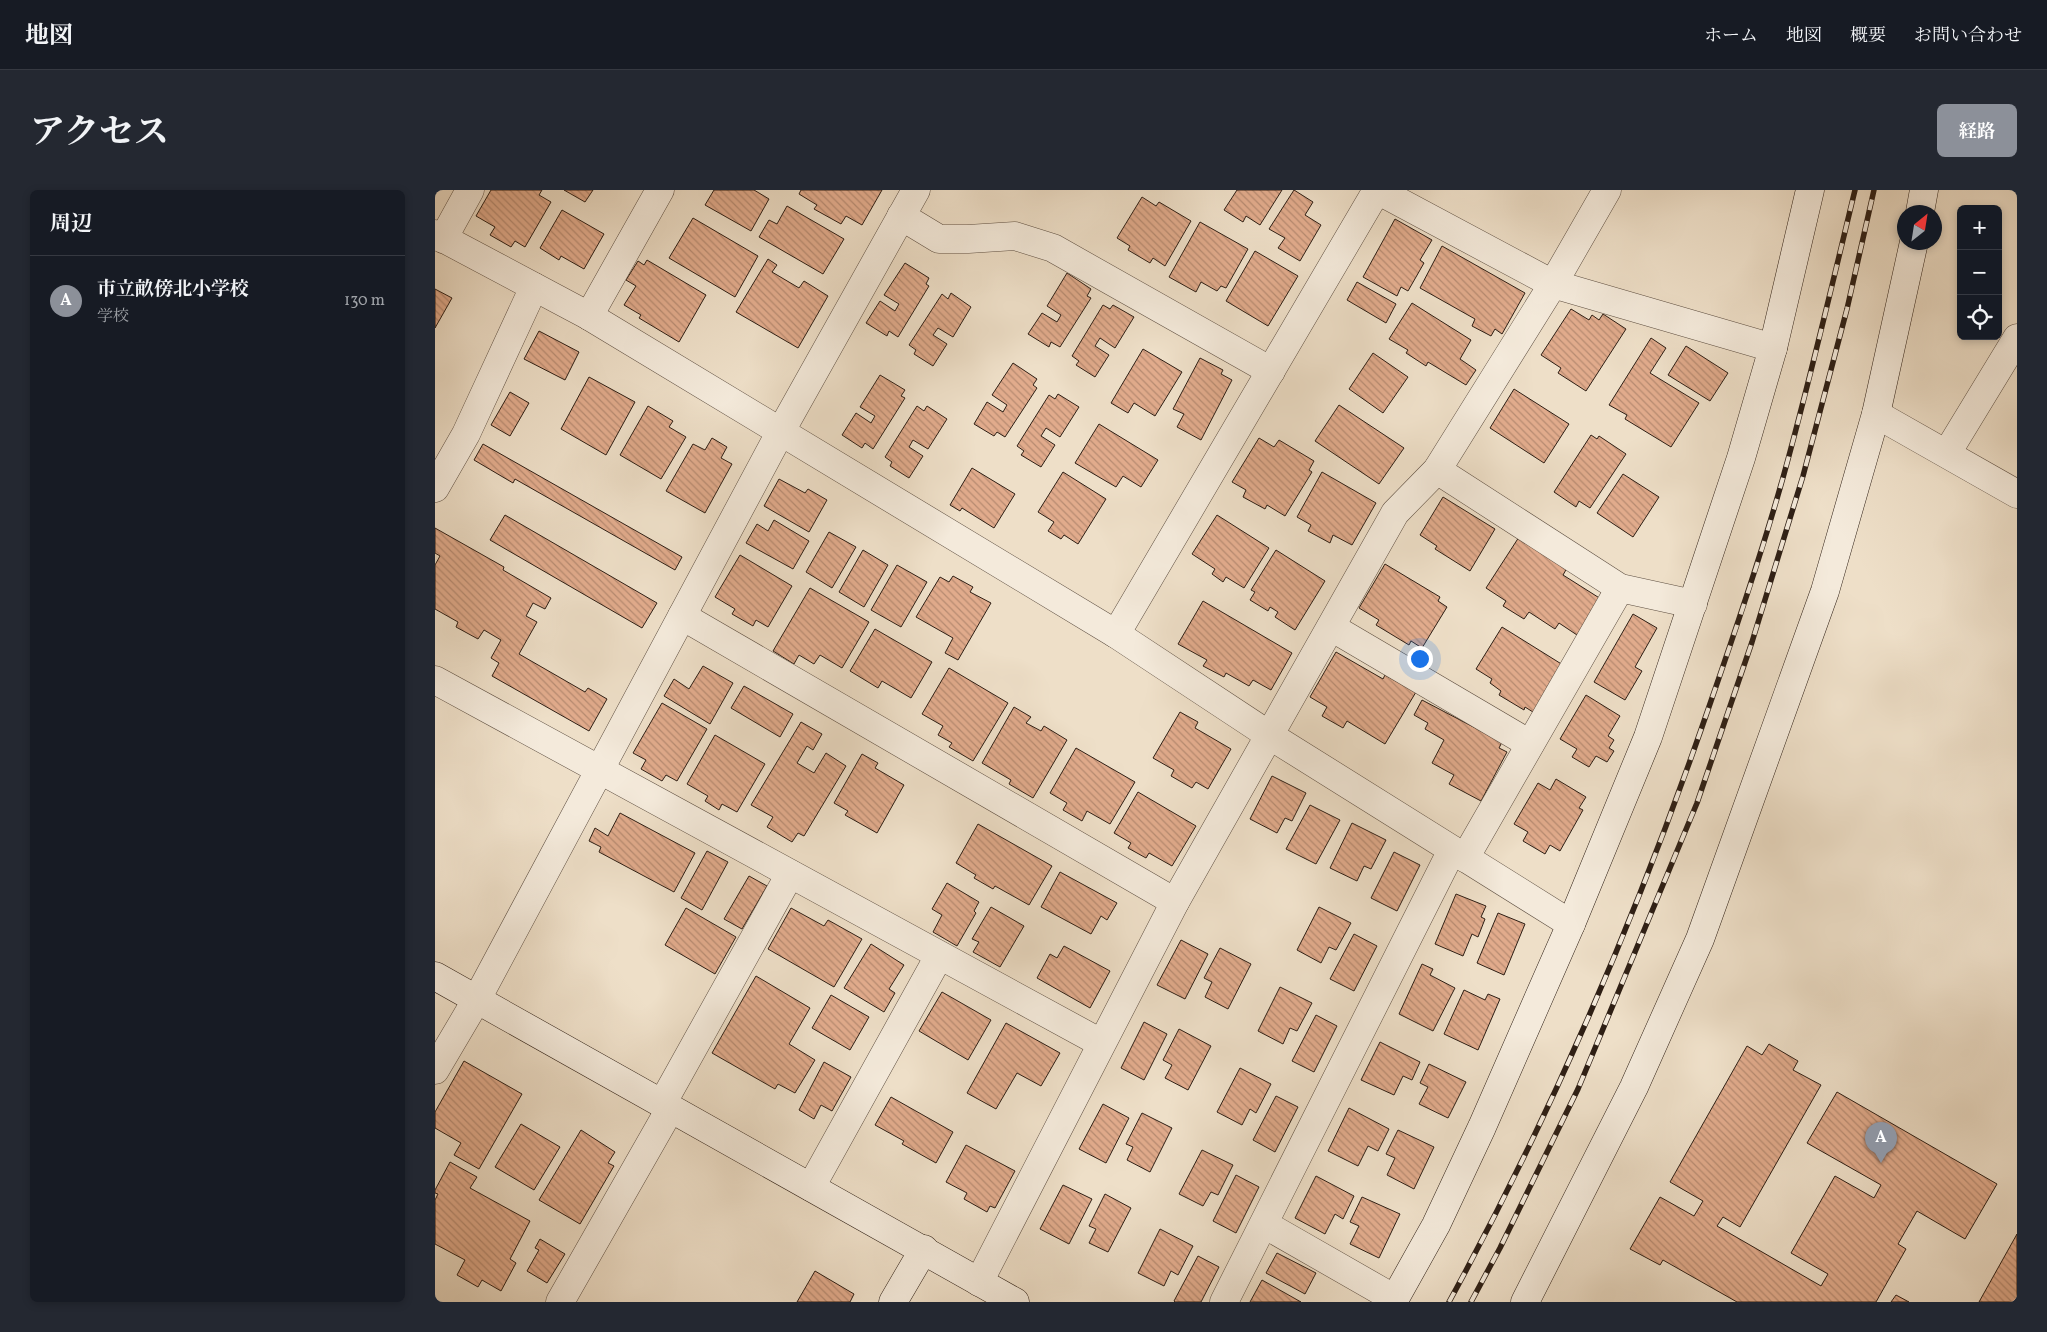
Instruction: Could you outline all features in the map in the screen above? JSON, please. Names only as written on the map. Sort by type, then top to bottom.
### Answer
[{"type":"street","points":[[471,190],[439,236],[589,316],[1116,634],[1269,735],[1571,924]]},
{"type":"street","points":[[589,316],[660,190]]},
{"type":"street","points":[[435,1070],[477,999],[781,431],[916,190]]},
{"type":"street","points":[[1116,634],[1377,190],[1553,284],[1773,348]]},
{"type":"street","points":[[979,1282],[1175,902],[1395,513],[1437,470],[1553,284],[1607,190]]},
{"type":"street","points":[[1263,1224],[1394,1300],[1436,1225],[1482,1127],[1571,924],[1648,737],[1741,458],[1773,348],[1810,190]]},
{"type":"street","points":[[1921,205],[1924,190]]},
{"type":"street","points":[[901,216],[939,239],[1015,236],[1053,248],[1271,371]]},
{"type":"street","points":[[1525,1302],[1634,1087],[1701,939],[1825,591],[1876,414],[1912,250]]},
{"type":"street","points":[[435,488],[466,434],[534,287]]},
{"type":"street","points":[[1947,453],[2017,338]]},
{"type":"street","points":[[1876,414],[2017,494]]},
{"type":"street","points":[[1437,470],[1620,588],[1693,604]]},
{"type":"street","points":[[1224,1302],[1263,1224],[1458,854],[1530,744],[1620,588]]},
{"type":"street","points":[[682,616],[1175,902]]},
{"type":"street","points":[[1331,627],[1530,744]]},
{"type":"street","points":[[435,680],[1101,1043]]},
{"type":"street","points":[[560,1302],[790,874]]},
{"type":"street","points":[[811,1187],[939,956]]},
{"type":"street","points":[[435,976],[924,1249],[1015,1302]]},
{"type":"street","points":[[893,1302],[924,1249]]},
{"type":"building","points":[[491,190],[542,190],[539,195],[551,202],[525,247],[515,241],[511,247],[490,235],[495,227],[476,216]]},
{"type":"building","points":[[564,190],[593,190],[585,202]]},
{"type":"building","points":[[714,190],[754,190],[769,199],[751,231],[705,205]]},
{"type":"building","points":[[801,190],[882,190],[862,225],[846,216],[841,224],[814,209],[817,205],[799,194]]},
{"type":"building","points":[[1237,190],[1282,190],[1260,225],[1246,216],[1243,222],[1224,210]]},
{"type":"building","points":[[1294,190],[1313,202],[1305,215],[1321,225],[1300,261],[1278,248],[1285,238],[1269,229]]},
{"type":"building","points":[[1142,197],[1156,206],[1159,202],[1191,221],[1165,266],[1153,258],[1150,263],[1128,250],[1130,246],[1117,238]]},
{"type":"building","points":[[787,206],[844,239],[823,274],[759,237],[769,220],[777,224]]},
{"type":"building","points":[[562,210],[604,234],[584,269],[561,256],[559,260],[540,248]]},
{"type":"building","points":[[693,218],[758,256],[735,297],[669,258]]},
{"type":"building","points":[[1395,219],[1432,240],[1420,260],[1424,263],[1408,291],[1401,287],[1397,296],[1363,277]]},
{"type":"building","points":[[1200,222],[1248,249],[1226,288],[1221,286],[1217,291],[1201,282],[1196,292],[1169,277]]},
{"type":"building","points":[[1442,246],[1525,293],[1502,334],[1495,329],[1491,336],[1472,326],[1475,319],[1420,288]]},
{"type":"building","points":[[1255,251],[1298,276],[1268,326],[1226,301]]},
{"type":"building","points":[[768,259],[777,265],[772,272],[799,288],[804,281],[828,296],[798,348],[736,312]]},
{"type":"building","points":[[647,260],[706,295],[679,342],[639,318],[641,315],[624,305],[636,286],[626,280],[638,261],[644,265]]},
{"type":"building","points":[[905,263],[929,278],[926,284],[929,286],[898,337],[889,331],[887,336],[866,323],[880,301],[895,311],[899,304],[884,295]]},
{"type":"building","points":[[1067,273],[1091,289],[1087,296],[1091,298],[1060,347],[1051,342],[1049,347],[1028,334],[1042,313],[1057,322],[1061,315],[1047,306]]},
{"type":"building","points":[[1357,282],[1396,304],[1386,323],[1347,300]]},
{"type":"building","points":[[435,289],[452,298],[435,328]]},
{"type":"building","points":[[951,293],[971,307],[953,337],[938,328],[933,335],[947,344],[933,366],[914,354],[916,350],[909,345],[942,294],[948,299]]},
{"type":"building","points":[[1412,303],[1471,340],[1460,359],[1476,370],[1466,385],[1428,362],[1426,366],[1406,353],[1408,350],[1389,339]]},
{"type":"building","points":[[1103,305],[1110,309],[1113,305],[1134,317],[1115,348],[1100,338],[1095,346],[1109,355],[1095,377],[1076,365],[1079,361],[1072,356]]},
{"type":"building","points":[[1571,309],[1589,320],[1592,315],[1599,320],[1603,314],[1626,329],[1586,391],[1558,373],[1561,368],[1541,355]]},
{"type":"building","points":[[539,331],[579,352],[565,380],[524,359]]},
{"type":"building","points":[[1651,338],[1666,348],[1650,373],[1699,403],[1671,447],[1625,419],[1627,415],[1609,405]]},
{"type":"building","points":[[1686,346],[1728,373],[1710,401],[1668,375]]},
{"type":"building","points":[[1143,349],[1182,372],[1155,416],[1134,403],[1128,413],[1111,403]]},
{"type":"building","points":[[1373,353],[1408,377],[1383,413],[1349,389]]},
{"type":"building","points":[[1200,358],[1223,370],[1221,374],[1232,380],[1201,440],[1177,427],[1184,414],[1173,409]]},
{"type":"building","points":[[1013,363],[1037,379],[1033,385],[1037,388],[1005,437],[997,432],[994,436],[974,424],[987,402],[1003,412],[1007,405],[992,395]]},
{"type":"building","points":[[880,375],[905,390],[901,396],[905,398],[873,449],[865,443],[862,448],[842,435],[856,413],[871,423],[875,416],[860,407]]},
{"type":"building","points":[[589,377],[635,402],[606,455],[561,429]]},
{"type":"building","points":[[1514,389],[1569,424],[1544,463],[1490,428]]},
{"type":"building","points":[[510,392],[529,403],[510,436],[491,425]]},
{"type":"building","points":[[1058,394],[1079,407],[1060,437],[1046,428],[1041,436],[1055,445],[1041,467],[1021,455],[1024,451],[1017,446],[1049,395],[1055,399]]},
{"type":"building","points":[[1339,405],[1404,448],[1379,484],[1315,441]]},
{"type":"building","points":[[648,406],[673,421],[669,427],[686,437],[661,479],[620,455]]},
{"type":"building","points":[[917,406],[924,411],[927,406],[947,419],[928,449],[913,440],[909,447],[923,456],[909,478],[890,466],[892,462],[885,457]]},
{"type":"building","points":[[1099,424],[1158,460],[1141,487],[1123,476],[1116,487],[1075,463]]},
{"type":"building","points":[[1591,435],[1597,439],[1599,436],[1626,454],[1590,508],[1579,501],[1576,507],[1554,492]]},
{"type":"building","points":[[712,438],[727,447],[721,458],[732,464],[705,513],[666,491],[693,444],[705,450]]},
{"type":"building","points":[[1259,438],[1274,447],[1279,440],[1314,461],[1309,470],[1312,472],[1285,516],[1267,505],[1265,509],[1243,497],[1246,490],[1232,482]]},
{"type":"building","points":[[483,444],[682,557],[675,570],[515,479],[513,483],[474,460]]},
{"type":"building","points":[[972,468],[1015,494],[994,528],[962,508],[960,511],[950,505]]},
{"type":"building","points":[[1063,472],[1106,499],[1078,544],[1064,535],[1061,539],[1048,531],[1054,522],[1038,512]]},
{"type":"building","points":[[1322,472],[1376,503],[1352,545],[1333,535],[1330,543],[1308,531],[1311,525],[1297,517]]},
{"type":"building","points":[[1623,474],[1659,497],[1633,537],[1597,513]]},
{"type":"building","points":[[779,479],[805,493],[808,489],[827,500],[809,532],[764,506]]},
{"type":"building","points":[[1443,497],[1495,529],[1470,571],[1435,549],[1437,546],[1420,535]]},
{"type":"building","points":[[505,515],[657,603],[642,628],[490,540]]},
{"type":"building","points":[[1217,515],[1269,548],[1244,588],[1226,577],[1223,582],[1212,574],[1215,569],[1192,554]]},
{"type":"building","points":[[774,520],[809,541],[793,569],[746,543],[757,524],[768,531]]},
{"type":"building","points":[[435,528],[504,567],[503,570],[551,598],[545,609],[533,603],[526,616],[537,622],[519,654],[585,692],[588,688],[607,699],[589,731],[492,676],[499,663],[491,658],[501,640],[484,630],[478,639],[456,627],[458,622],[435,609],[435,565],[440,556],[435,553]]},
{"type":"building","points":[[829,532],[856,547],[832,588],[806,572]]},
{"type":"building","points":[[1519,537],[1567,568],[1563,575],[1601,599],[1577,635],[1559,623],[1555,629],[1529,612],[1524,619],[1503,606],[1506,601],[1486,588]]},
{"type":"building","points":[[863,550],[888,565],[864,607],[839,592]]},
{"type":"building","points":[[1276,550],[1325,581],[1295,630],[1275,617],[1278,612],[1270,607],[1268,611],[1250,600],[1255,592],[1251,590]]},
{"type":"building","points":[[740,555],[792,586],[768,627],[756,620],[753,626],[732,614],[735,609],[715,597]]},
{"type":"building","points":[[1385,564],[1440,597],[1438,601],[1447,607],[1422,648],[1411,641],[1409,645],[1376,625],[1379,620],[1359,608]]},
{"type":"building","points":[[897,565],[927,582],[901,627],[871,610]]},
{"type":"building","points":[[953,576],[973,587],[970,592],[991,603],[958,660],[945,653],[953,638],[916,617],[940,577],[949,582]]},
{"type":"building","points":[[810,588],[869,622],[842,668],[820,655],[814,664],[799,655],[794,664],[773,651]]},
{"type":"building","points":[[1203,601],[1292,653],[1271,690],[1253,680],[1249,686],[1226,673],[1224,677],[1203,666],[1207,660],[1178,644]]},
{"type":"building","points":[[1633,614],[1657,628],[1635,667],[1642,671],[1625,700],[1594,682]]},
{"type":"building","points":[[1502,627],[1563,665],[1533,712],[1525,707],[1524,710],[1499,695],[1501,691],[1490,683],[1492,679],[1476,669]]},
{"type":"building","points":[[875,629],[932,662],[911,698],[882,681],[878,688],[850,671]]},
{"type":"building","points":[[1336,652],[1383,679],[1385,675],[1416,692],[1385,744],[1347,721],[1343,728],[1322,716],[1327,707],[1310,697]]},
{"type":"building","points":[[703,666],[733,683],[710,724],[664,696],[674,679],[689,689]]},
{"type":"building","points":[[949,668],[1008,703],[973,761],[949,747],[952,743],[938,735],[943,726],[922,714]]},
{"type":"building","points":[[744,686],[793,714],[780,737],[731,708]]},
{"type":"building","points":[[1586,695],[1620,716],[1608,736],[1614,740],[1609,748],[1614,751],[1607,762],[1596,756],[1589,767],[1572,757],[1577,749],[1560,739]]},
{"type":"building","points":[[1422,700],[1502,742],[1499,748],[1507,752],[1481,801],[1449,784],[1454,775],[1432,763],[1444,740],[1425,729],[1428,723],[1414,715]]},
{"type":"building","points":[[662,703],[707,729],[677,781],[666,775],[662,781],[641,769],[646,760],[633,753]]},
{"type":"building","points":[[1014,707],[1031,717],[1026,723],[1041,731],[1044,726],[1067,740],[1033,798],[1009,784],[1011,780],[982,763]]},
{"type":"building","points":[[1180,712],[1198,722],[1195,728],[1231,749],[1208,789],[1196,782],[1192,788],[1171,776],[1174,770],[1153,758]]},
{"type":"building","points":[[801,722],[822,734],[813,750],[807,746],[797,763],[814,773],[826,753],[846,766],[804,836],[798,833],[792,842],[767,827],[773,817],[751,805]]},
{"type":"building","points":[[715,735],[765,764],[737,812],[722,804],[719,810],[705,801],[708,796],[687,784]]},
{"type":"building","points":[[1076,748],[1135,782],[1110,824],[1087,811],[1082,821],[1063,810],[1067,803],[1050,793]]},
{"type":"building","points":[[862,754],[878,763],[875,768],[904,785],[877,833],[845,815],[848,811],[834,803]]},
{"type":"building","points":[[1272,776],[1306,793],[1292,821],[1285,818],[1277,833],[1250,819]]},
{"type":"building","points":[[1556,779],[1586,797],[1579,808],[1583,810],[1560,851],[1550,845],[1545,854],[1523,841],[1528,832],[1514,824],[1538,783],[1550,790]]},
{"type":"building","points":[[1138,792],[1196,826],[1172,866],[1149,853],[1146,858],[1128,848],[1131,843],[1114,833]]},
{"type":"building","points":[[1310,805],[1340,820],[1316,864],[1286,849]]},
{"type":"building","points":[[620,813],[695,853],[674,892],[599,852],[601,847],[589,841],[595,828],[608,836]]},
{"type":"building","points":[[1352,823],[1386,840],[1371,869],[1364,866],[1357,881],[1330,868]]},
{"type":"building","points":[[978,824],[1052,866],[1029,905],[995,886],[993,889],[974,878],[976,875],[956,863]]},
{"type":"building","points":[[707,851],[728,862],[702,910],[681,898]]},
{"type":"building","points":[[1394,852],[1420,865],[1397,911],[1371,898]]},
{"type":"building","points":[[1060,872],[1117,903],[1107,920],[1101,916],[1091,934],[1041,907]]},
{"type":"building","points":[[749,876],[767,886],[742,929],[724,919]]},
{"type":"building","points":[[947,883],[979,902],[974,911],[976,913],[957,946],[933,932],[942,915],[932,909]]},
{"type":"building","points":[[1456,894],[1486,906],[1481,917],[1485,919],[1478,937],[1472,934],[1463,956],[1435,944]]},
{"type":"building","points":[[991,907],[1024,926],[1000,967],[973,952],[979,942],[972,939]]},
{"type":"building","points":[[1319,907],[1351,923],[1336,950],[1329,947],[1321,963],[1297,950]]},
{"type":"building","points":[[686,908],[736,937],[715,974],[665,945]]},
{"type":"building","points":[[791,908],[824,926],[828,920],[862,939],[834,987],[768,949]]},
{"type":"building","points":[[1498,913],[1525,924],[1504,975],[1477,963]]},
{"type":"building","points":[[1354,934],[1377,946],[1354,991],[1330,979]]},
{"type":"building","points":[[1181,940],[1208,954],[1185,999],[1157,985]]},
{"type":"building","points":[[871,944],[904,965],[889,989],[895,993],[884,1012],[844,988]]},
{"type":"building","points":[[1064,946],[1110,971],[1090,1008],[1037,978],[1050,954],[1057,958]]},
{"type":"building","points":[[1220,948],[1251,964],[1228,1009],[1205,997],[1212,982],[1204,978]]},
{"type":"building","points":[[1422,964],[1433,969],[1430,975],[1455,988],[1433,1031],[1399,1014]]},
{"type":"building","points":[[756,976],[810,1008],[789,1044],[815,1060],[795,1093],[778,1084],[775,1089],[712,1053]]},
{"type":"building","points":[[1280,987],[1312,1003],[1297,1031],[1290,1028],[1283,1044],[1258,1031]]},
{"type":"building","points":[[1464,990],[1485,1000],[1488,994],[1500,999],[1478,1050],[1444,1034]]},
{"type":"building","points":[[942,992],[991,1020],[968,1060],[919,1031]]},
{"type":"building","points":[[831,995],[869,1017],[850,1050],[812,1028]]},
{"type":"building","points":[[1316,1015],[1337,1026],[1314,1072],[1292,1061]]},
{"type":"building","points":[[1144,1022],[1167,1034],[1144,1080],[1121,1068]]},
{"type":"building","points":[[1006,1023],[1060,1053],[1041,1086],[1017,1073],[996,1109],[967,1093]]},
{"type":"building","points":[[1179,1029],[1211,1046],[1188,1090],[1165,1078],[1172,1065],[1163,1060]]},
{"type":"building","points":[[1380,1042],[1420,1062],[1412,1080],[1403,1076],[1394,1095],[1361,1080]]},
{"type":"building","points":[[1769,1044],[1798,1061],[1793,1070],[1821,1085],[1740,1227],[1723,1217],[1717,1226],[1821,1286],[1828,1274],[1791,1253],[1835,1176],[1874,1198],[1881,1185],[1807,1143],[1837,1092],[1997,1184],[1965,1239],[1917,1211],[1898,1244],[1906,1249],[1876,1302],[1737,1302],[1663,1260],[1660,1265],[1630,1249],[1660,1197],[1694,1216],[1703,1201],[1670,1182],[1747,1046],[1762,1055]]},
{"type":"building","points":[[464,1061],[522,1094],[479,1169],[454,1155],[461,1143],[435,1128],[435,1112]]},
{"type":"building","points":[[824,1062],[851,1077],[832,1111],[821,1105],[814,1119],[799,1110]]},
{"type":"building","points":[[1429,1064],[1466,1082],[1448,1118],[1419,1104],[1428,1087],[1420,1083]]},
{"type":"building","points":[[1240,1068],[1271,1084],[1256,1113],[1250,1109],[1242,1125],[1217,1112]]},
{"type":"building","points":[[1276,1096],[1298,1107],[1275,1152],[1253,1140]]},
{"type":"building","points":[[891,1097],[953,1132],[936,1163],[902,1144],[904,1141],[875,1125]]},
{"type":"building","points":[[1103,1104],[1129,1118],[1106,1163],[1079,1149]]},
{"type":"building","points":[[1349,1108],[1389,1129],[1378,1151],[1368,1146],[1358,1166],[1328,1151]]},
{"type":"building","points":[[1142,1113],[1172,1128],[1150,1172],[1127,1160],[1133,1147],[1126,1144]]},
{"type":"building","points":[[521,1124],[560,1147],[534,1190],[495,1167]]},
{"type":"building","points":[[581,1130],[615,1152],[608,1163],[614,1166],[580,1224],[539,1200]]},
{"type":"building","points":[[1398,1130],[1434,1147],[1414,1189],[1387,1175],[1395,1158],[1386,1154]]},
{"type":"building","points":[[966,1145],[1015,1171],[995,1208],[990,1206],[987,1212],[964,1199],[967,1193],[946,1182]]},
{"type":"building","points":[[1202,1150],[1233,1165],[1218,1195],[1211,1192],[1203,1206],[1179,1194]]},
{"type":"building","points":[[450,1162],[477,1177],[470,1188],[530,1221],[510,1259],[516,1263],[501,1291],[482,1280],[478,1287],[457,1275],[465,1260],[435,1244],[435,1200],[438,1194],[435,1193],[435,1190]]},
{"type":"building","points":[[1236,1175],[1259,1187],[1236,1233],[1213,1221]]},
{"type":"building","points":[[1316,1176],[1354,1196],[1343,1219],[1335,1214],[1325,1234],[1295,1218]]},
{"type":"building","points":[[1063,1185],[1092,1199],[1069,1244],[1040,1229]]},
{"type":"building","points":[[1105,1194],[1131,1208],[1108,1252],[1089,1243],[1096,1229],[1089,1226]]},
{"type":"building","points":[[1362,1197],[1400,1214],[1379,1258],[1350,1244],[1359,1226],[1350,1222]]},
{"type":"building","points":[[1160,1229],[1193,1246],[1178,1275],[1171,1271],[1164,1286],[1138,1273]]},
{"type":"building","points":[[2017,1234],[2017,1302],[1979,1302]]},
{"type":"building","points":[[540,1239],[565,1254],[547,1283],[527,1271],[539,1250],[535,1248]]},
{"type":"building","points":[[1277,1253],[1316,1273],[1305,1294],[1266,1273]]},
{"type":"building","points":[[1198,1256],[1219,1267],[1201,1302],[1175,1302],[1174,1301]]},
{"type":"building","points":[[815,1271],[854,1294],[850,1302],[797,1302]]},
{"type":"building","points":[[1262,1280],[1301,1302],[1250,1302]]},
{"type":"building","points":[[1896,1295],[1909,1302],[1891,1302]]},
{"type":"railway","points":[[1449,1302],[1524,1156],[1593,1007],[1625,932],[1684,778],[1740,616],[1776,502],[1812,368],[1855,190]]},
{"type":"railway","points":[[1471,1302],[1500,1248],[1578,1089],[1697,803],[1752,642],[1803,476],[1847,309],[1874,190]]},
{"type":"place","name":"市立畝傍北小学校","points":[[1881,1163]]}]
